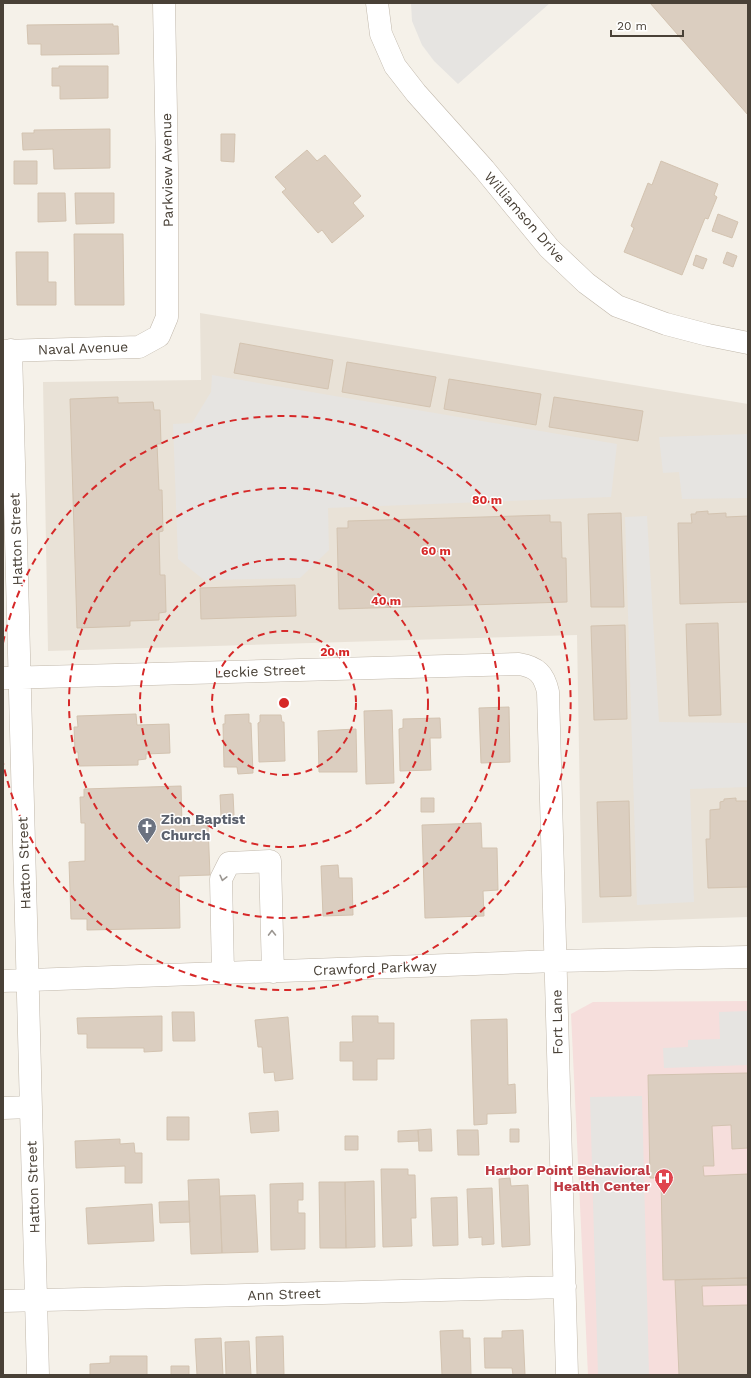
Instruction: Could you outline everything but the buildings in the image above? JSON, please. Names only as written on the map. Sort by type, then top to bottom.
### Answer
[{"type":"street","name":"Parkview Avenue","points":[[160,336],[168,316],[168,168],[164,3]]},
{"type":"street","name":"Williamson Drive","points":[[377,3],[380,34],[395,66],[416,93],[484,169],[549,248],[586,283],[617,306],[652,319],[708,335],[748,343]]},
{"type":"street","name":"Naval Avenue","points":[[7,350],[139,347],[160,336]]},
{"type":"street","name":"Hatton Street","points":[[7,350],[11,678],[28,980],[38,1375]]},
{"type":"street","name":"Leckie Street","points":[[11,678],[519,664],[530,666],[539,672]]},
{"type":"street","name":"Fort Lane","points":[[539,672],[546,681],[548,692],[567,1375]]},
{"type":"street","points":[[223,973],[221,879],[229,863],[270,861],[273,972]]},
{"type":"street","name":"Crawford Parkway","points":[[3,981],[556,961],[748,957]]},
{"type":"street","points":[[3,1108],[31,1107]]},
{"type":"street","name":"Ann Street","points":[[3,1301],[565,1287]]},
{"type":"shaded area","points":[[411,3],[550,3],[458,84],[434,61],[422,45],[412,21]]},
{"type":"shaded area","points":[[200,313],[748,404],[748,917],[582,923],[577,635],[48,651],[43,382],[201,380]]},
{"type":"shaded area","points":[[212,375],[617,444],[611,497],[328,508],[329,550],[300,578],[204,580],[178,559],[173,424],[192,423],[211,392]]},
{"type":"shaded area","points":[[748,434],[748,498],[682,499],[679,472],[663,473],[659,437]]},
{"type":"shaded area","points":[[647,516],[659,722],[748,723],[748,787],[690,789],[694,902],[637,905],[625,517]]},
{"type":"shaded area","name":"Harbor Point Behavioral Health Center","points":[[748,1001],[748,1375],[588,1375],[571,1014],[593,1002]]},
{"type":"shaded area","points":[[748,1011],[748,1065],[664,1068],[663,1048],[688,1047],[688,1040],[720,1039],[719,1012]]},
{"type":"shaded area","points":[[642,1096],[649,1375],[598,1375],[590,1097]]},
{"type":"place","name":"Zion Baptist Church","points":[[147,844]]},
{"type":"place","name":"Harbor Point Behavioral Health Center","points":[[664,1195]]}]
